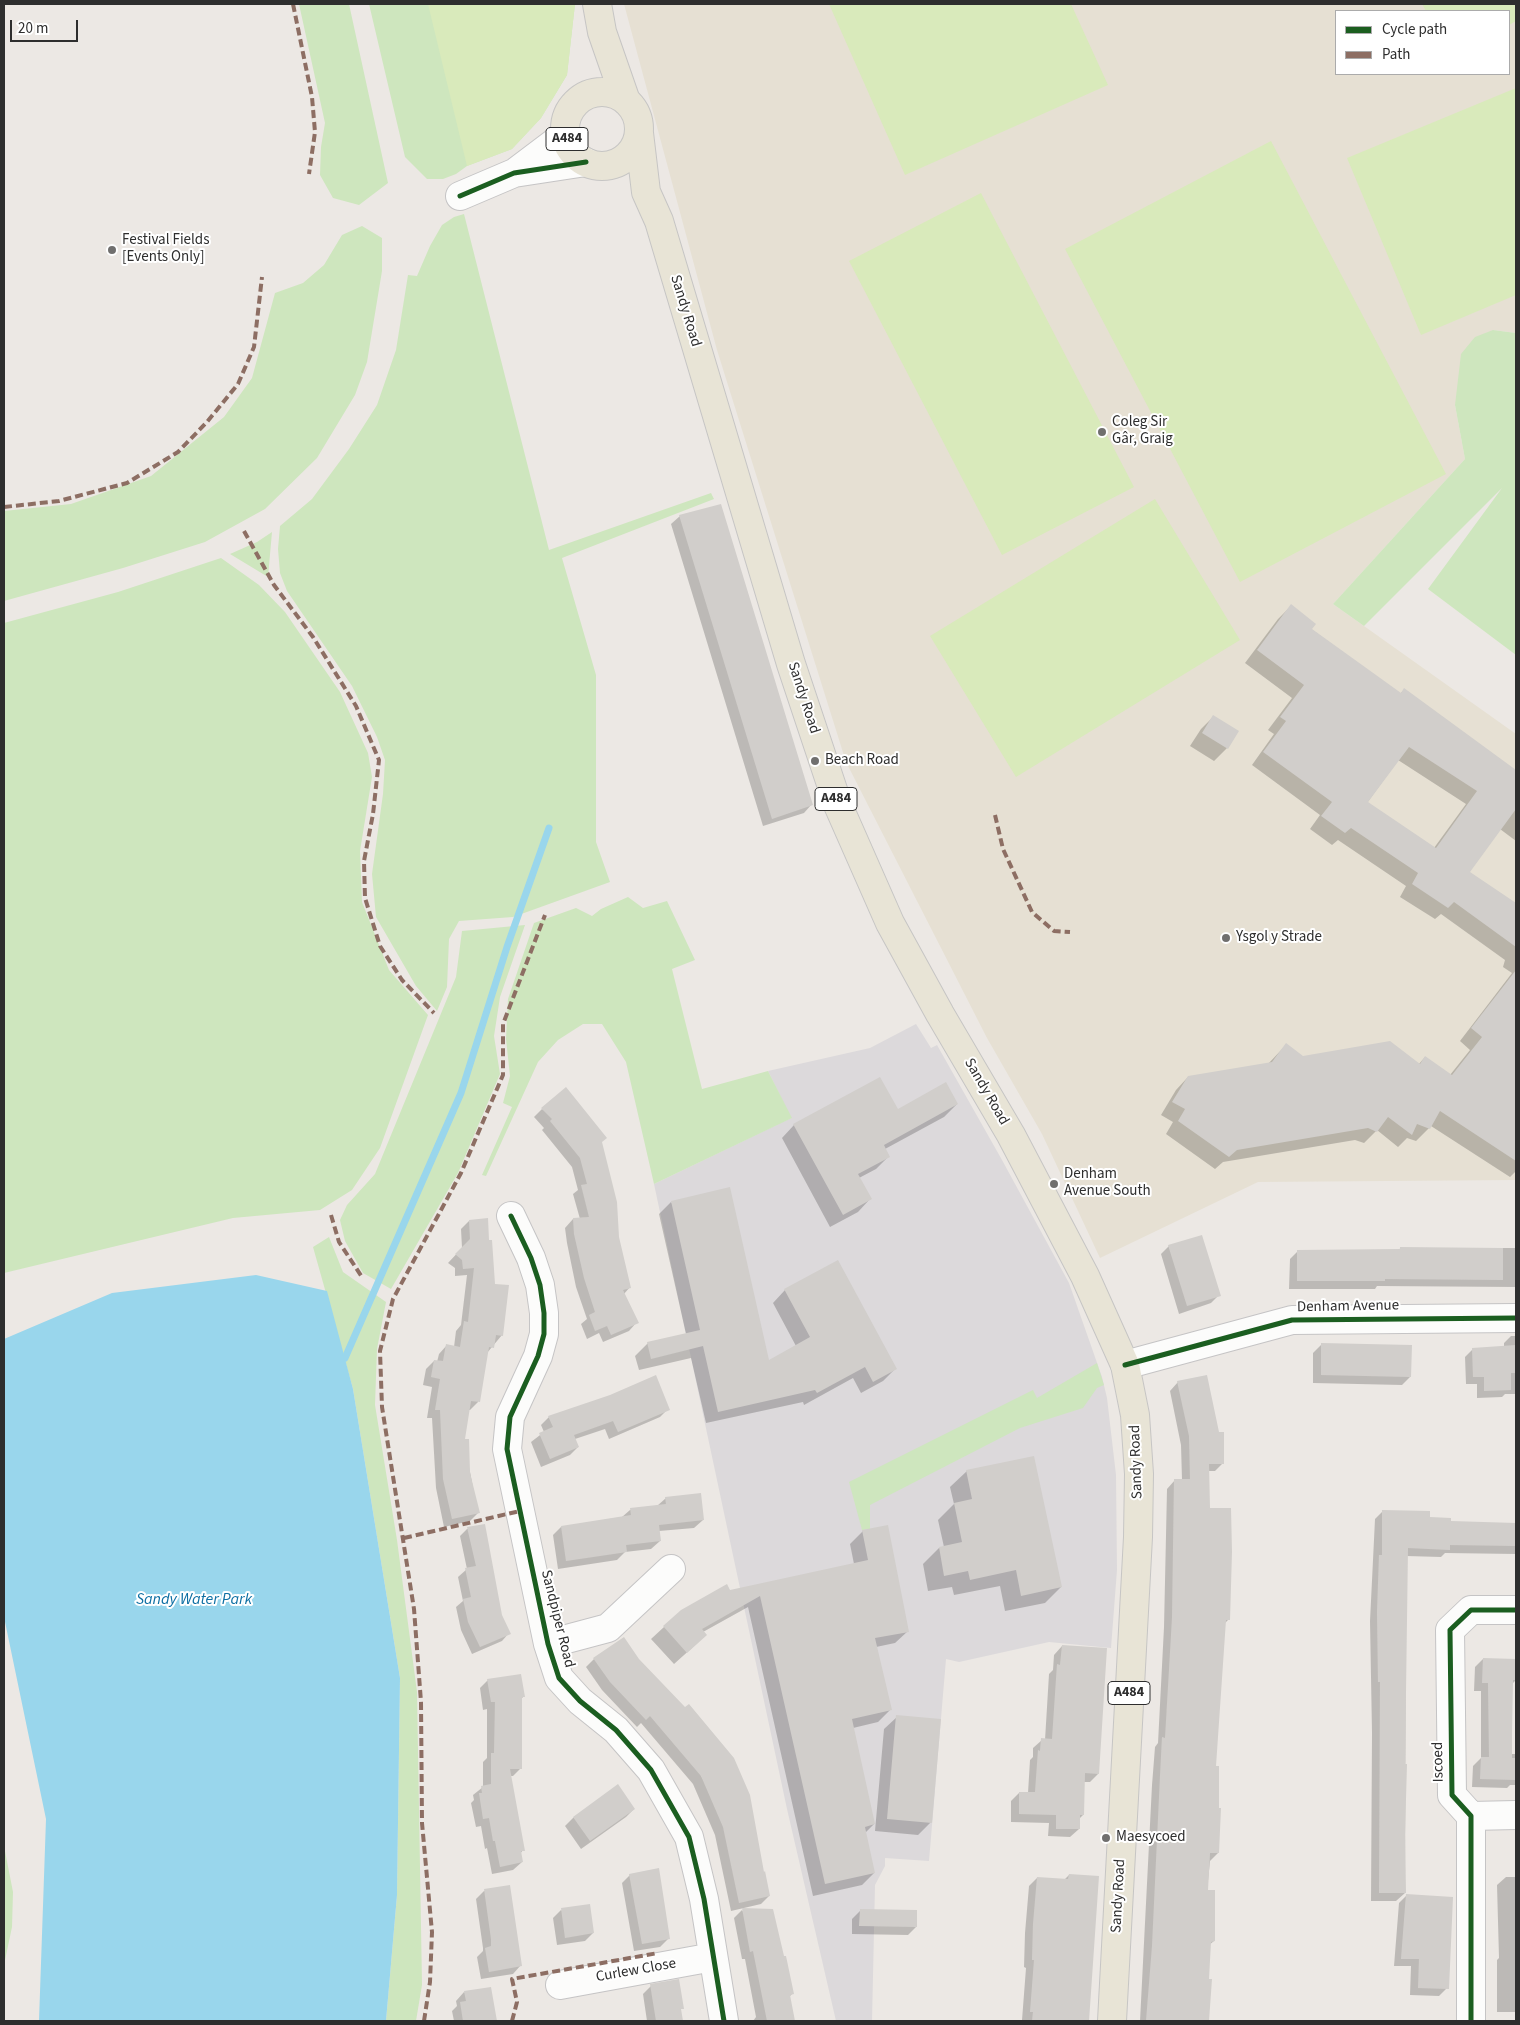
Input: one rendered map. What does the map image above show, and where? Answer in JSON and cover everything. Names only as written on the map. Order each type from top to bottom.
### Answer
[{"type":"main road","name":"A484","points":[[597,4],[602,32],[626,101],[634,110],[638,121],[639,133]]},
{"type":"main road","name":"A484","points":[[602,32],[590,95],[579,101],[571,110],[566,122],[569,146],[576,155],[597,164],[646,192]]},
{"type":"main road","points":[[590,95],[608,94],[626,101]]},
{"type":"main road","points":[[597,164],[620,162],[630,155],[636,145],[639,133]]},
{"type":"main road","name":"Sandy Road","points":[[639,133],[646,192],[658,221],[792,664],[838,805],[890,923],[940,1014],[1011,1135],[1085,1276],[1125,1365],[1135,1415],[1139,1474],[1138,1537],[1112,2021]]},
{"type":"street","points":[[460,196],[514,173],[566,134]]},
{"type":"street","points":[[514,173],[597,164]]},
{"type":"street","name":"Sandpiper Road","points":[[511,1216],[531,1258],[540,1285],[544,1312],[544,1334],[538,1356],[510,1418],[507,1449],[548,1644],[559,1678],[580,1701],[616,1730],[651,1770],[689,1837],[704,1899],[724,2021]]},
{"type":"street","name":"Denham Avenue","points":[[1125,1365],[1292,1320],[1516,1318]]},
{"type":"street","name":"Sandpiper Road","points":[[548,1644],[608,1628],[671,1570]]},
{"type":"street","name":"Iscoed","points":[[1471,1816],[1452,1795],[1450,1630],[1472,1610],[1516,1610]]},
{"type":"street","points":[[1471,2021],[1471,1816],[1516,1815]]},
{"type":"street","name":"Curlew Close","points":[[560,1985],[713,1957]]},
{"type":"shaded area","name":"Coleg Sir Gâr, Graig","points":[[624,4],[1516,4],[1516,333],[1493,330],[1455,405],[1465,459],[1333,604],[1516,734],[1516,1180],[1258,1182],[1100,1258],[1042,1134],[987,1038],[846,762],[717,350]]},
{"type":"shaded area","points":[[916,1024],[931,1048],[937,1045],[1069,1283],[1102,1377],[1107,1398],[1116,1475],[1117,1570],[1111,1648],[1049,1642],[959,1662],[946,1659],[929,1861],[885,1858],[885,1866],[875,1885],[872,2021],[836,2021],[787,1809],[654,1184],[791,1118],[768,1071],[870,1048]]},
{"type":"green space","points":[[299,4],[349,4],[388,183],[359,205],[333,198],[320,175],[321,147],[325,123]]},
{"type":"green space","points":[[369,4],[575,4],[567,75],[541,118],[512,149],[467,166],[456,174],[443,179],[427,179],[405,157]]},
{"type":"green space","points":[[428,4],[575,4],[567,75],[541,118],[512,149],[467,166]]},
{"type":"green space","points":[[829,4],[1071,4],[1108,85],[905,175]]},
{"type":"green space","points":[[1422,4],[1516,4],[1516,21],[1510,24],[1510,10],[1425,10]]},
{"type":"green space","points":[[1516,88],[1516,295],[1421,335],[1347,158]]},
{"type":"green space","points":[[1271,141],[1446,474],[1240,582],[1065,249]]},
{"type":"green space","points":[[981,193],[1134,487],[1002,555],[849,261]]},
{"type":"green space","points":[[464,214],[549,550],[711,493],[714,499],[562,558],[596,675],[596,842],[610,882],[513,917],[459,921],[449,939],[447,987],[437,1011],[416,986],[376,917],[372,874],[383,794],[385,760],[377,737],[352,686],[287,591],[280,573],[278,549],[280,526],[312,499],[349,449],[377,405],[396,350],[408,275],[417,276],[430,246],[442,225],[454,217]]},
{"type":"green space","points":[[362,226],[382,238],[382,271],[367,362],[355,395],[317,458],[265,509],[205,542],[123,568],[4,601],[4,511],[71,504],[151,476],[224,417],[252,378],[275,293],[303,283],[324,265],[342,235]]},
{"type":"green space","points":[[1493,330],[1516,333],[1516,655],[1428,589],[1502,488],[1364,626],[1333,604],[1465,459],[1455,405],[1461,354],[1475,337]]},
{"type":"green space","points":[[1155,499],[1240,640],[1016,777],[930,636]]},
{"type":"green space","points":[[272,532],[268,577],[230,554],[257,542]]},
{"type":"green space","points":[[221,558],[259,585],[285,612],[340,692],[368,753],[372,777],[360,851],[362,902],[389,970],[428,1015],[380,1148],[352,1190],[320,1210],[233,1218],[4,1273],[4,623],[118,592]]},
{"type":"green space","points":[[628,897],[643,908],[667,901],[695,960],[672,969],[702,1089],[768,1071],[792,1118],[654,1184],[626,1062],[602,1024],[583,1024],[558,1040],[538,1062],[486,1176],[482,1175],[512,1107],[503,1103],[510,1076],[506,1039],[508,999],[534,923],[576,908],[592,916],[601,909]]},
{"type":"green space","points":[[525,925],[500,997],[494,1036],[500,1074],[458,1173],[391,1289],[363,1273],[345,1241],[340,1220],[347,1205],[375,1174],[456,977],[462,931]]},
{"type":"green space","points":[[329,1237],[343,1272],[386,1302],[377,1349],[375,1405],[397,1540],[417,1692],[422,1985],[416,2021],[386,2021],[397,1895],[400,1678],[353,1389],[313,1247]]},
{"type":"green space","points":[[1097,1363],[1104,1385],[1097,1388],[1083,1408],[1020,1428],[870,1505],[870,1529],[862,1530],[849,1482],[1033,1390],[1037,1398]]},
{"type":"green space","points":[[4,1846],[13,1892],[12,1927],[4,1965]]},
{"type":"water","name":"Sandy Water Park","points":[[256,1275],[327,1291],[353,1389],[400,1678],[397,1895],[386,2021],[39,2021],[46,1819],[4,1617],[4,1339],[112,1293]]},
{"type":"building","points":[[721,504],[813,805],[772,819],[679,515]]},
{"type":"building","points":[[1291,604],[1316,624],[1312,629],[1401,693],[1404,688],[1516,770],[1516,809],[1470,872],[1516,903],[1516,947],[1454,902],[1448,908],[1412,884],[1418,873],[1351,828],[1345,833],[1321,816],[1332,802],[1263,752],[1286,721],[1280,717],[1304,685],[1257,650]],"holes":[[[1409,747],[1477,791],[1436,848],[1368,802]]]},
{"type":"building","points":[[1213,715],[1239,731],[1228,749],[1202,733]]},
{"type":"building","points":[[1516,970],[1516,1161],[1440,1111],[1430,1129],[1417,1124],[1412,1135],[1388,1117],[1377,1132],[1368,1128],[1237,1150],[1229,1157],[1178,1121],[1185,1109],[1172,1102],[1188,1076],[1272,1062],[1286,1043],[1303,1056],[1390,1041],[1420,1064],[1425,1056],[1452,1075],[1482,1037],[1471,1028]]},
{"type":"building","points":[[880,1077],[898,1109],[946,1082],[958,1104],[884,1145],[890,1157],[858,1174],[872,1199],[843,1215],[793,1124]]},
{"type":"building","points":[[566,1087],[607,1138],[602,1142],[617,1202],[619,1237],[631,1288],[623,1290],[639,1323],[611,1335],[607,1326],[595,1331],[589,1315],[595,1312],[584,1278],[574,1234],[573,1218],[589,1217],[581,1185],[587,1184],[580,1158],[550,1121],[552,1119],[541,1108]]},
{"type":"building","points":[[730,1187],[769,1360],[810,1337],[784,1289],[838,1260],[897,1369],[873,1382],[865,1367],[817,1393],[815,1390],[718,1412],[703,1346],[651,1359],[647,1342],[700,1330],[671,1201]]},
{"type":"building","points":[[488,1218],[489,1240],[492,1240],[495,1284],[509,1285],[503,1336],[496,1335],[494,1348],[489,1347],[480,1402],[471,1401],[465,1439],[469,1439],[470,1473],[480,1513],[452,1519],[443,1479],[440,1410],[435,1410],[440,1379],[431,1377],[434,1360],[443,1361],[446,1344],[460,1347],[464,1321],[468,1322],[474,1268],[463,1269],[462,1260],[455,1254],[470,1239],[469,1220]]},
{"type":"building","points":[[1202,1235],[1221,1296],[1187,1306],[1168,1245]]},
{"type":"building","points":[[1400,1247],[1503,1248],[1503,1280],[1385,1279],[1385,1281],[1297,1281],[1297,1250],[1400,1249]]},
{"type":"building","points":[[1321,1343],[1412,1345],[1411,1377],[1321,1375]]},
{"type":"building","points":[[1516,1345],[1516,1373],[1511,1373],[1511,1390],[1484,1391],[1484,1377],[1473,1377],[1472,1348]]},
{"type":"building","points":[[656,1375],[670,1410],[618,1432],[613,1421],[574,1435],[579,1447],[550,1459],[539,1433],[553,1427],[548,1416],[610,1395]]},
{"type":"building","points":[[1207,1375],[1219,1432],[1224,1432],[1224,1464],[1209,1464],[1210,1508],[1231,1508],[1232,1552],[1230,1620],[1226,1620],[1216,1766],[1219,1766],[1219,1808],[1221,1808],[1219,1853],[1210,1853],[1208,1890],[1215,1890],[1215,1941],[1211,1942],[1209,1979],[1212,1979],[1209,2021],[1146,2021],[1152,1946],[1162,1737],[1165,1738],[1172,1618],[1174,1479],[1190,1479],[1189,1436],[1177,1381]]},
{"type":"building","points":[[1034,1456],[1062,1587],[1021,1596],[1016,1570],[970,1580],[968,1571],[944,1576],[939,1547],[962,1542],[954,1503],[972,1499],[966,1470]]},
{"type":"building","points":[[701,1493],[704,1520],[659,1525],[661,1541],[626,1545],[627,1552],[566,1561],[561,1526],[631,1515],[630,1508],[666,1504],[665,1497]]},
{"type":"building","points":[[1382,1510],[1430,1511],[1430,1517],[1451,1518],[1451,1521],[1516,1523],[1516,1546],[1450,1545],[1450,1550],[1408,1548],[1405,1764],[1407,1764],[1406,1893],[1379,1893],[1380,1682],[1378,1682],[1377,1612],[1379,1555],[1382,1555]]},
{"type":"building","points":[[485,1524],[502,1615],[511,1634],[480,1647],[468,1622],[463,1599],[471,1597],[465,1568],[476,1566],[467,1527]]},
{"type":"building","points":[[888,1525],[909,1632],[875,1638],[892,1710],[852,1719],[875,1824],[865,1827],[875,1873],[825,1884],[760,1596],[702,1629],[707,1635],[687,1653],[663,1626],[681,1610],[727,1584],[730,1590],[868,1560],[862,1530]]},
{"type":"building","points":[[624,1637],[639,1659],[685,1707],[689,1704],[734,1758],[750,1795],[770,1896],[739,1903],[723,1827],[701,1776],[650,1716],[646,1720],[610,1682],[593,1658]]},
{"type":"building","points":[[1062,1645],[1107,1648],[1099,1774],[1085,1773],[1084,1815],[1080,1815],[1080,1829],[1056,1829],[1056,1815],[1019,1814],[1019,1792],[1035,1792],[1038,1750],[1040,1751],[1041,1738],[1052,1739],[1057,1664],[1060,1665]]},
{"type":"building","points":[[1483,1658],[1516,1659],[1516,1680],[1513,1680],[1512,1758],[1516,1758],[1516,1780],[1480,1779],[1481,1757],[1489,1757],[1488,1683],[1482,1683]]},
{"type":"building","points":[[521,1674],[525,1697],[522,1697],[522,1769],[510,1769],[525,1851],[521,1851],[523,1862],[500,1867],[489,1818],[483,1819],[479,1793],[482,1793],[481,1786],[491,1784],[491,1753],[494,1753],[495,1702],[491,1702],[487,1679]]},
{"type":"building","points":[[896,1715],[941,1719],[932,1823],[887,1819]]},
{"type":"building","points":[[618,1784],[635,1809],[590,1841],[573,1817]]},
{"type":"building","points":[[659,1868],[670,1939],[642,1944],[629,1874]]},
{"type":"building","points":[[1069,1874],[1099,1876],[1089,2021],[1032,2021],[1033,2012],[1030,2012],[1034,1960],[1032,1960],[1033,1924],[1037,1877],[1068,1879]]},
{"type":"building","points":[[510,1885],[522,1966],[489,1972],[485,1948],[491,1946],[491,1939],[484,1889]]},
{"type":"building","points":[[1406,1894],[1453,1897],[1449,1989],[1418,1988],[1419,1959],[1401,1959]]},
{"type":"building","points":[[590,1904],[594,1933],[565,1938],[561,1908]]},
{"type":"building","points":[[742,1908],[773,1909],[794,1994],[790,1995],[795,2021],[767,2021],[753,1951],[750,1952]]},
{"type":"building","points":[[860,1909],[917,1910],[917,1927],[859,1926]]},
{"type":"building","points":[[679,1979],[684,2009],[681,2009],[683,2021],[656,2021],[650,1984]]},
{"type":"building","points":[[491,1987],[497,2021],[463,2021],[460,2002],[466,2001],[464,1991]]},
{"type":"waterway","points":[[345,1358],[461,1093],[507,947],[549,828]]},
{"type":"marked path","points":[[293,4],[312,97],[315,132],[309,174]]},
{"type":"marked path","points":[[4,507],[59,501],[127,483],[178,452],[207,422],[238,384],[254,347],[262,277]]},
{"type":"marked path","points":[[244,531],[274,585],[313,637],[356,706],[379,760],[373,814],[364,861],[365,898],[380,946],[402,980],[434,1013]]},
{"type":"marked path","points":[[995,815],[1003,849],[1032,912],[1054,931],[1070,932]]},
{"type":"marked path","points":[[424,2021],[430,1982],[432,1932],[422,1823],[421,1702],[414,1609],[382,1407],[380,1351],[393,1299],[461,1173],[503,1075],[503,1024],[545,915]]},
{"type":"marked path","points":[[331,1215],[339,1242],[362,1277]]},
{"type":"marked path","points":[[404,1538],[520,1511]]},
{"type":"marked path","points":[[512,2021],[517,2002],[512,1979],[658,1953]]},
{"type":"cycle path","points":[[460,196],[514,173],[586,162]]},
{"type":"cycle path","points":[[511,1216],[531,1258],[540,1285],[544,1313],[544,1334],[538,1356],[510,1417],[507,1449],[548,1644],[559,1678],[580,1701],[616,1730],[651,1770],[689,1837],[704,1899],[724,2021]]},
{"type":"cycle path","points":[[1125,1365],[1292,1320],[1516,1318]]},
{"type":"cycle path","points":[[1471,2021],[1471,1816],[1452,1795],[1450,1630],[1471,1610],[1516,1610]]},
{"type":"place","name":"Festival Fields [Events Only]","points":[[112,250]]},
{"type":"place","name":"Coleg Sir Gâr, Graig","points":[[1102,432]]},
{"type":"place","name":"Beach Road","points":[[815,761]]},
{"type":"place","name":"Ysgol y Strade","points":[[1226,938]]},
{"type":"place","name":"Denham Avenue South","points":[[1054,1184]]},
{"type":"place","name":"Maesycoed","points":[[1106,1838]]}]
